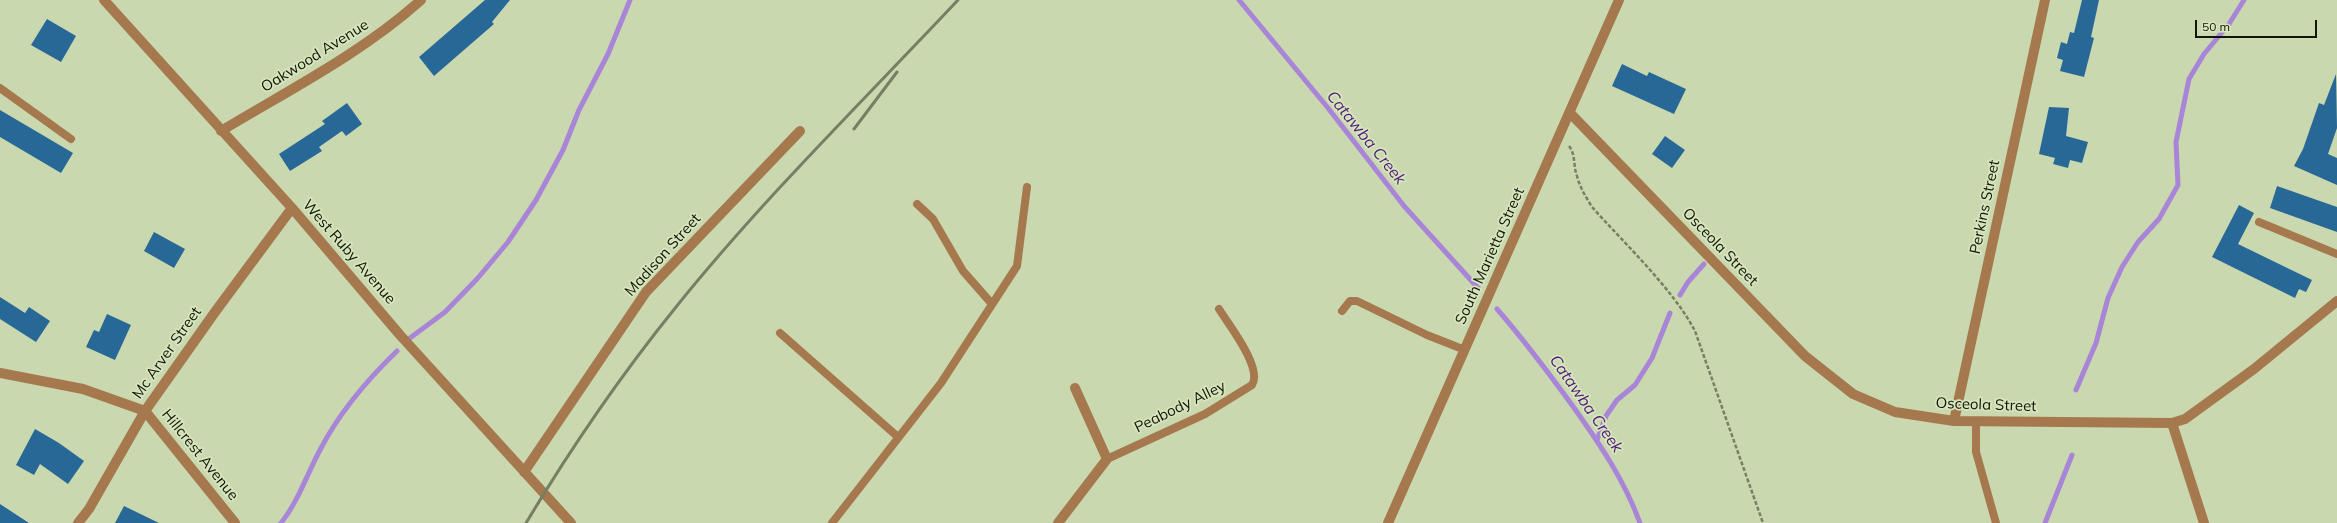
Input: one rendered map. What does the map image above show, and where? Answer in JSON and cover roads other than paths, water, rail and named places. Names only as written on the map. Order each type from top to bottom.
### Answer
[{"type":"street","name":"West Ruby Avenue","points":[[104,0],[292,208],[400,335],[571,523]]},
{"type":"street","name":"Oakwood Avenue","points":[[221,131],[358,49],[421,0]]},
{"type":"street","name":"South Marietta Street","points":[[1388,523],[1559,139],[1619,0]]},
{"type":"street","name":"Perkins Street","points":[[1954,421],[2045,0]]},
{"type":"street","name":"Osceola Street","points":[[1570,114],[1805,356],[1853,394],[1895,412],[1954,421],[2172,423],[2185,419],[2247,373],[2337,301]]},
{"type":"street","name":"Madison Street","points":[[524,472],[646,292],[800,131]]},
{"type":"street","name":"Mc Arver Street","points":[[78,523],[89,509],[145,411],[215,312],[292,208]]},
{"type":"street","name":"Hillcrest Avenue","points":[[0,373],[83,390],[145,411],[235,523]]},
{"type":"street","points":[[1058,523],[1107,459],[1075,388]]},
{"type":"street","points":[[2172,423],[2204,523]]},
{"type":"lane","points":[[0,88],[71,139]]},
{"type":"lane","points":[[832,523],[941,383],[1017,266],[1027,187]]},
{"type":"lane","points":[[917,204],[933,219],[962,271],[992,304]]},
{"type":"lane","points":[[2259,222],[2334,253],[2337,262]]},
{"type":"lane","points":[[1342,311],[1350,301],[1357,301],[1427,335],[1465,350]]},
{"type":"lane","name":"Peabody Alley","points":[[1107,459],[1205,414],[1252,385],[1255,380],[1254,368],[1219,310]]},
{"type":"lane","points":[[780,333],[898,437]]},
{"type":"lane","points":[[1976,421],[1976,452],[1996,523]]},
{"type":"waterway","points":[[410,338],[445,312],[477,279],[508,242],[536,200],[563,150],[579,110],[608,54],[630,0]]},
{"type":"waterway","name":"Catawba Creek","points":[[1239,0],[1328,108],[1404,206],[1478,288]]},
{"type":"waterway","points":[[2076,390],[2096,343],[2108,298],[2122,267],[2138,242],[2159,219],[2178,185],[2176,142],[2189,79],[2204,54],[2229,24],[2244,0]]},
{"type":"waterway","points":[[1680,295],[1688,282],[1704,264]]},
{"type":"waterway","name":"Catawba Creek","points":[[1497,309],[1545,368],[1592,433],[1619,476],[1640,523]]},
{"type":"waterway","points":[[1597,440],[1606,416],[1617,400],[1635,385],[1652,358],[1670,313]]},
{"type":"waterway","points":[[281,523],[302,488],[320,450],[336,423],[364,385],[397,351]]},
{"type":"waterway","points":[[2045,523],[2072,455]]},
{"type":"railway","points":[[526,523],[597,412],[676,307],[709,267],[778,189],[958,0]]},
{"type":"railway","points":[[854,129],[897,72]]}]
